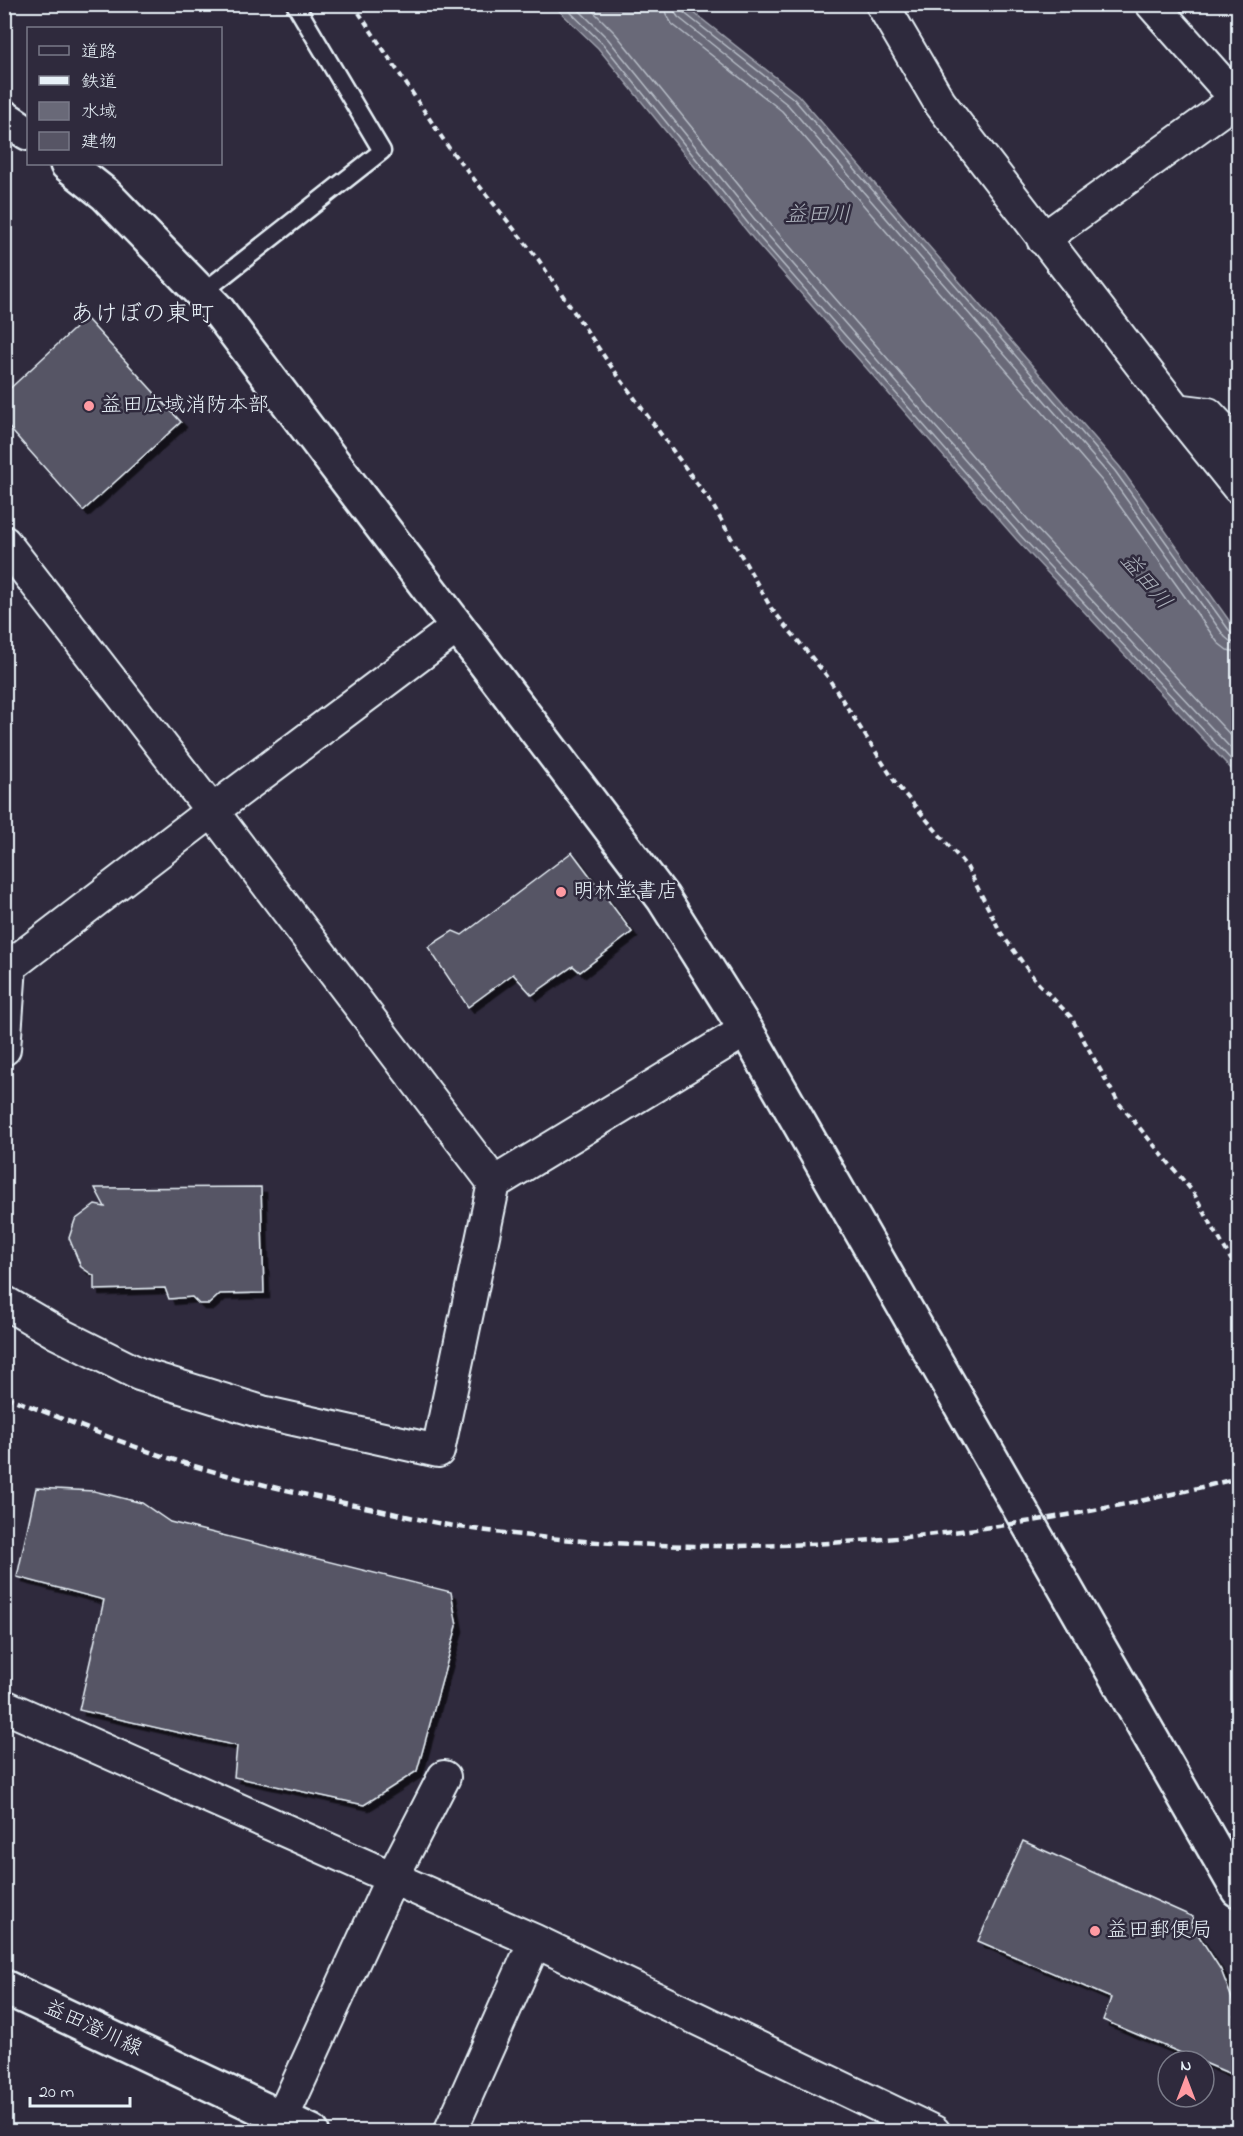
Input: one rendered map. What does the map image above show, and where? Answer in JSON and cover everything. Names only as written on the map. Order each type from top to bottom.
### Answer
[{"type":"street","points":[[882,4],[940,103],[1176,410],[1239,487]]},
{"type":"street","points":[[1152,4],[1223,84],[1239,91]]},
{"type":"street","points":[[1044,239],[1239,98]]},
{"type":"street","points":[[4,117],[27,132]]},
{"type":"street","points":[[68,165],[105,194],[217,309],[663,898],[746,1030],[1239,1890]]},
{"type":"street","points":[[1176,410],[1208,414],[1239,446]]},
{"type":"street","points":[[4,542],[212,811],[494,1183]]},
{"type":"street","points":[[4,1049],[7,963],[457,627]]},
{"type":"street","points":[[4,1302],[57,1333],[139,1374],[262,1412],[438,1451],[494,1183],[746,1030]]},
{"type":"street","points":[[4,1706],[536,1941],[934,2132]]},
{"type":"street","points":[[282,2118],[392,1878],[444,1777]]},
{"type":"street","points":[[450,2132],[536,1941]]},
{"type":"street","name":"益田澄川線","points":[[4,1987],[312,2132]]},
{"type":"lane","points":[[202,293],[382,151],[295,4]]},
{"type":"path","points":[[353,4],[449,148],[538,259],[608,362],[712,504],[771,608],[827,676],[897,785],[967,867],[1001,933],[1036,981],[1071,1017],[1118,1102],[1193,1192],[1239,1272]]},
{"type":"water","name":"益田川","points":[[553,5],[684,5],[798,95],[1120,467],[1238,633],[1238,776],[1016,539],[755,241],[598,48]]},
{"type":"building","points":[[86,318],[181,422],[83,511],[4,422],[4,394]]},
{"type":"building","name":"明林堂書店","points":[[572,852],[632,932],[580,972],[573,966],[532,995],[513,974],[468,1007],[428,947],[453,931],[462,935]]},
{"type":"building","points":[[261,1187],[264,1293],[220,1294],[209,1304],[199,1304],[192,1297],[169,1299],[165,1288],[94,1290],[94,1276],[81,1267],[69,1238],[75,1220],[95,1205],[105,1207],[95,1188]]},
{"type":"building","points":[[36,1488],[94,1491],[142,1503],[170,1522],[451,1592],[457,1626],[417,1771],[364,1805],[234,1777],[237,1746],[79,1710],[104,1600],[17,1577]]},
{"type":"building","points":[[1023,1841],[1193,1917],[1191,1924],[1221,1970],[1234,2004],[1238,2037],[1238,2077],[1216,2068],[1216,2049],[1172,2049],[1103,2020],[1111,1998],[978,1941]]},
{"type":"railway","points":[[4,1396],[151,1452],[245,1480],[440,1524],[557,1539],[655,1545],[754,1546],[852,1542],[1047,1519],[1238,1478]]},
{"type":"place","name":"益田広域消防本部","points":[[89,406]]},
{"type":"place","name":"明林堂書店","points":[[561,892]]},
{"type":"place","name":"益田郵便局","points":[[1095,1931]]},
{"type":"district","name":"あけぼの東町","points":[[142,315]]}]
